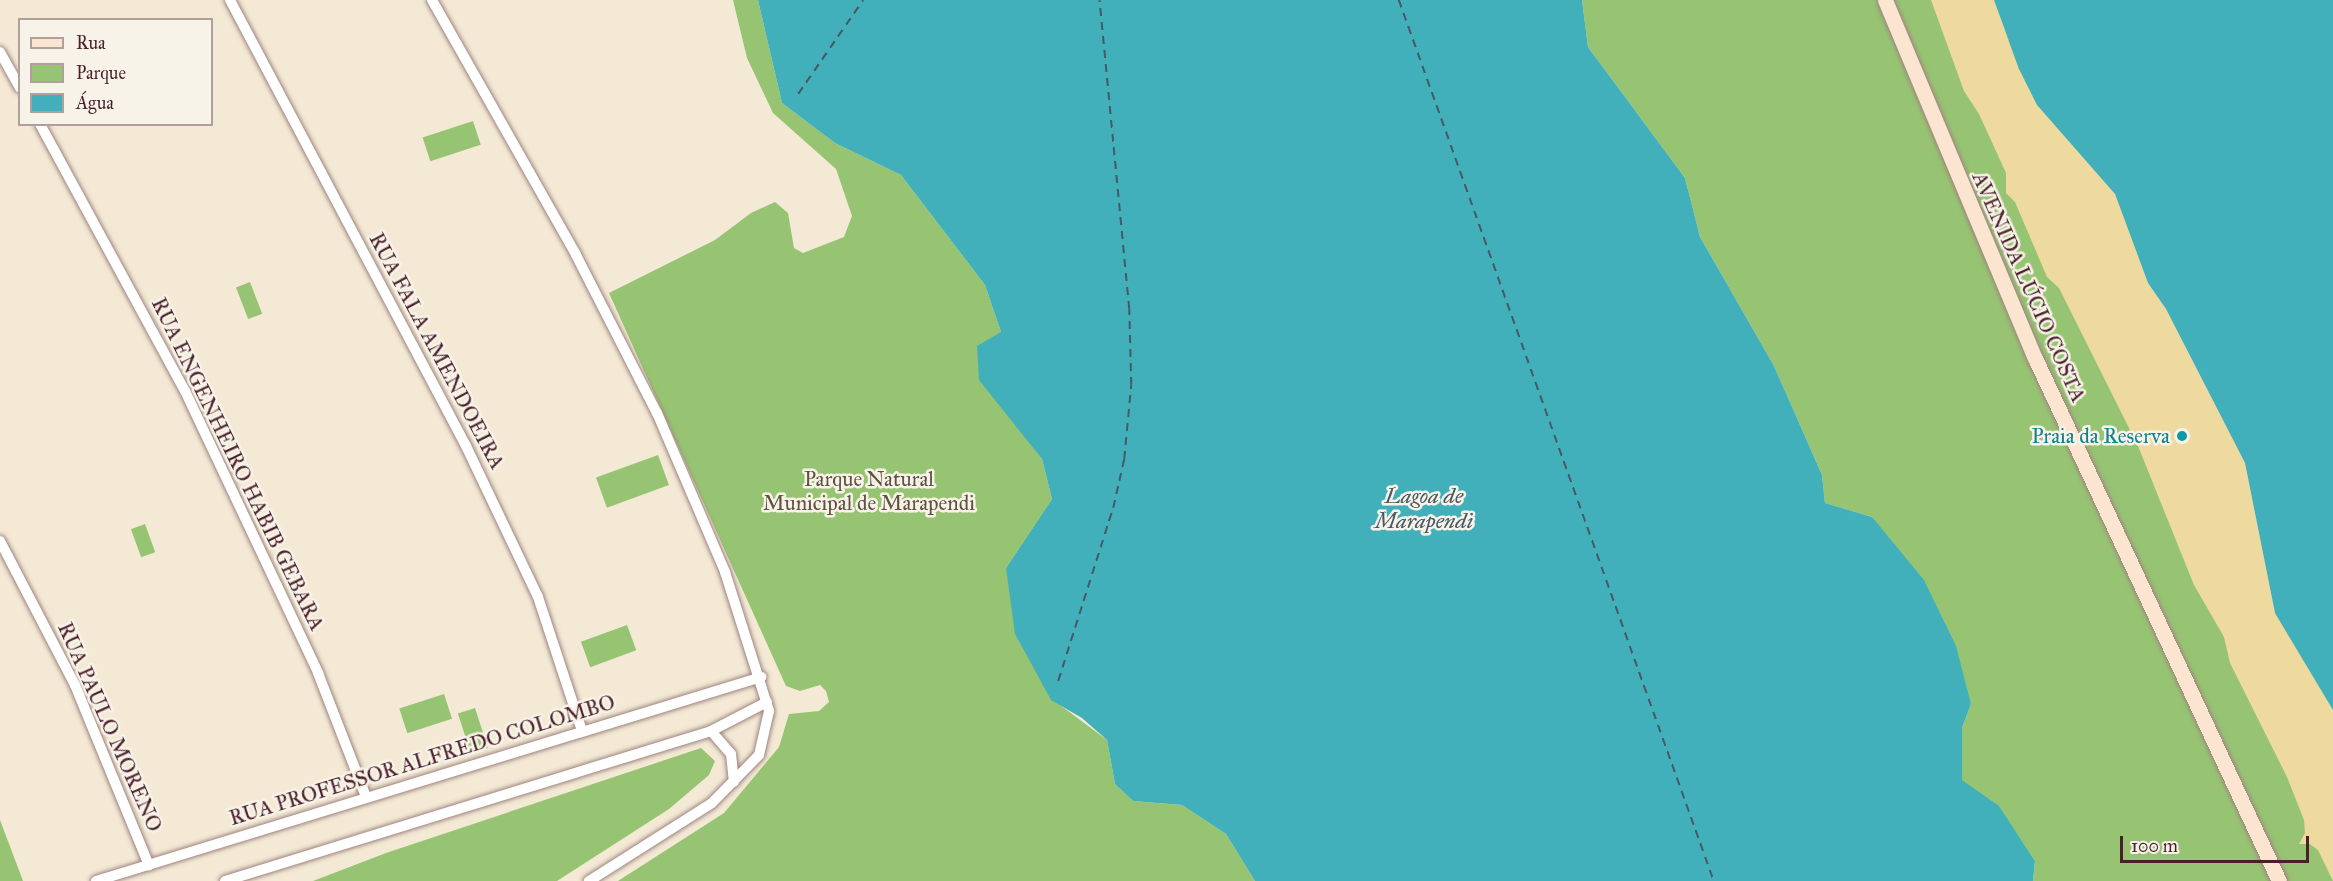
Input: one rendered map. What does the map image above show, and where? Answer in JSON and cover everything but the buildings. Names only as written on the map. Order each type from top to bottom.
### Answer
[{"type":"main road","name":"AVENIDA LÚCIO COSTA","points":[[1885,0],[2016,315],[2279,881]]},
{"type":"street","name":"RUA FALA AMENDOEIRA","points":[[230,0],[466,446],[538,597],[582,731]]},
{"type":"street","points":[[432,0],[576,255],[657,413],[725,572],[761,677],[769,711],[763,745],[734,782],[712,803],[589,881]]},
{"type":"street","points":[[0,52],[18,84]]},
{"type":"street","name":"RUA ENGENHEIRO HABIB GEBARA","points":[[41,126],[190,402],[318,673],[366,797]]},
{"type":"street","name":"RUA PAULO MORENO","points":[[0,541],[75,685],[149,865]]},
{"type":"street","name":"RUA PROFESSOR ALFREDO COLOMBO","points":[[96,881],[761,677]]},
{"type":"street","points":[[225,881],[711,731],[767,702]]},
{"type":"street","points":[[711,731],[731,754],[734,782]]},
{"type":"green space","name":"Parque Natural Municipal de Marapendi","points":[[733,0],[758,0],[782,103],[835,143],[901,175],[985,285],[1001,332],[1026,438],[1042,459],[1052,499],[1006,568],[1056,702],[1107,740],[1115,784],[1133,801],[1182,805],[1226,834],[1255,881],[618,881],[724,813],[779,747],[789,714],[819,711],[829,702],[826,691],[820,685],[800,691],[786,686],[609,293],[715,240],[751,213],[775,202],[788,213],[794,248],[803,253],[844,237],[852,216],[836,169],[773,113],[747,58]]},
{"type":"green space","points":[[1582,0],[1994,0],[2003,28],[2275,613],[2333,710],[2333,881],[2033,881],[2035,861],[1999,807],[1962,781],[1962,728],[1971,704],[1872,517],[1825,503],[1822,475],[1774,366],[1700,237],[1685,178],[1588,47]]},
{"type":"green space","points":[[473,121],[481,145],[430,161],[423,137]]},
{"type":"green space","points":[[250,282],[262,314],[248,319],[236,287]]},
{"type":"green space","points":[[658,455],[669,485],[607,508],[596,478]]},
{"type":"green space","points":[[145,524],[155,552],[141,557],[131,529]]},
{"type":"green space","points":[[627,625],[636,650],[590,667],[581,642]]},
{"type":"green space","points":[[444,694],[452,719],[407,733],[399,709]]},
{"type":"green space","points":[[475,708],[488,748],[471,754],[458,714]]},
{"type":"green space","points":[[701,748],[715,761],[709,775],[669,809],[557,881],[313,881],[386,853]]},
{"type":"green space","points":[[0,820],[23,881],[0,881]]},
{"type":"sand","name":"Praia da Reserva","points":[[1931,0],[1994,0],[2019,69],[2115,194],[2148,283],[2166,309],[2245,463],[2275,613],[2333,710],[2333,881],[2318,850],[2310,844],[2299,844],[2305,833],[2304,820],[2287,777],[2230,663],[2224,637],[2194,585],[2138,446],[2059,288],[2047,277],[2015,202],[2006,193],[2006,173],[1979,114],[1964,91]]},
{"type":"water","name":"Lagoa de Marapendi","points":[[758,0],[1582,0],[1588,47],[1685,178],[1700,237],[1774,366],[1822,475],[1825,503],[1872,517],[1924,580],[1956,646],[1971,704],[1962,728],[1962,780],[1999,806],[2035,861],[2033,881],[1255,881],[1226,834],[1182,805],[1133,801],[1115,784],[1107,740],[1082,718],[1051,700],[1015,634],[1006,568],[1052,499],[1042,459],[979,380],[977,346],[1001,332],[985,285],[901,175],[835,143],[782,103]]},
{"type":"water","points":[[1994,0],[2333,0],[2333,710],[2275,613],[2245,463],[2166,309],[2148,283],[2115,194],[2037,105],[2019,69]]},
{"type":"ferry route","points":[[798,94],[863,0]]},
{"type":"ferry route","points":[[1058,681],[1113,508],[1124,459],[1131,385],[1129,309],[1099,0]]},
{"type":"ferry route","points":[[1399,0],[1714,881]]},
{"type":"place","name":"Praia da Reserva","points":[[2182,436]]}]
